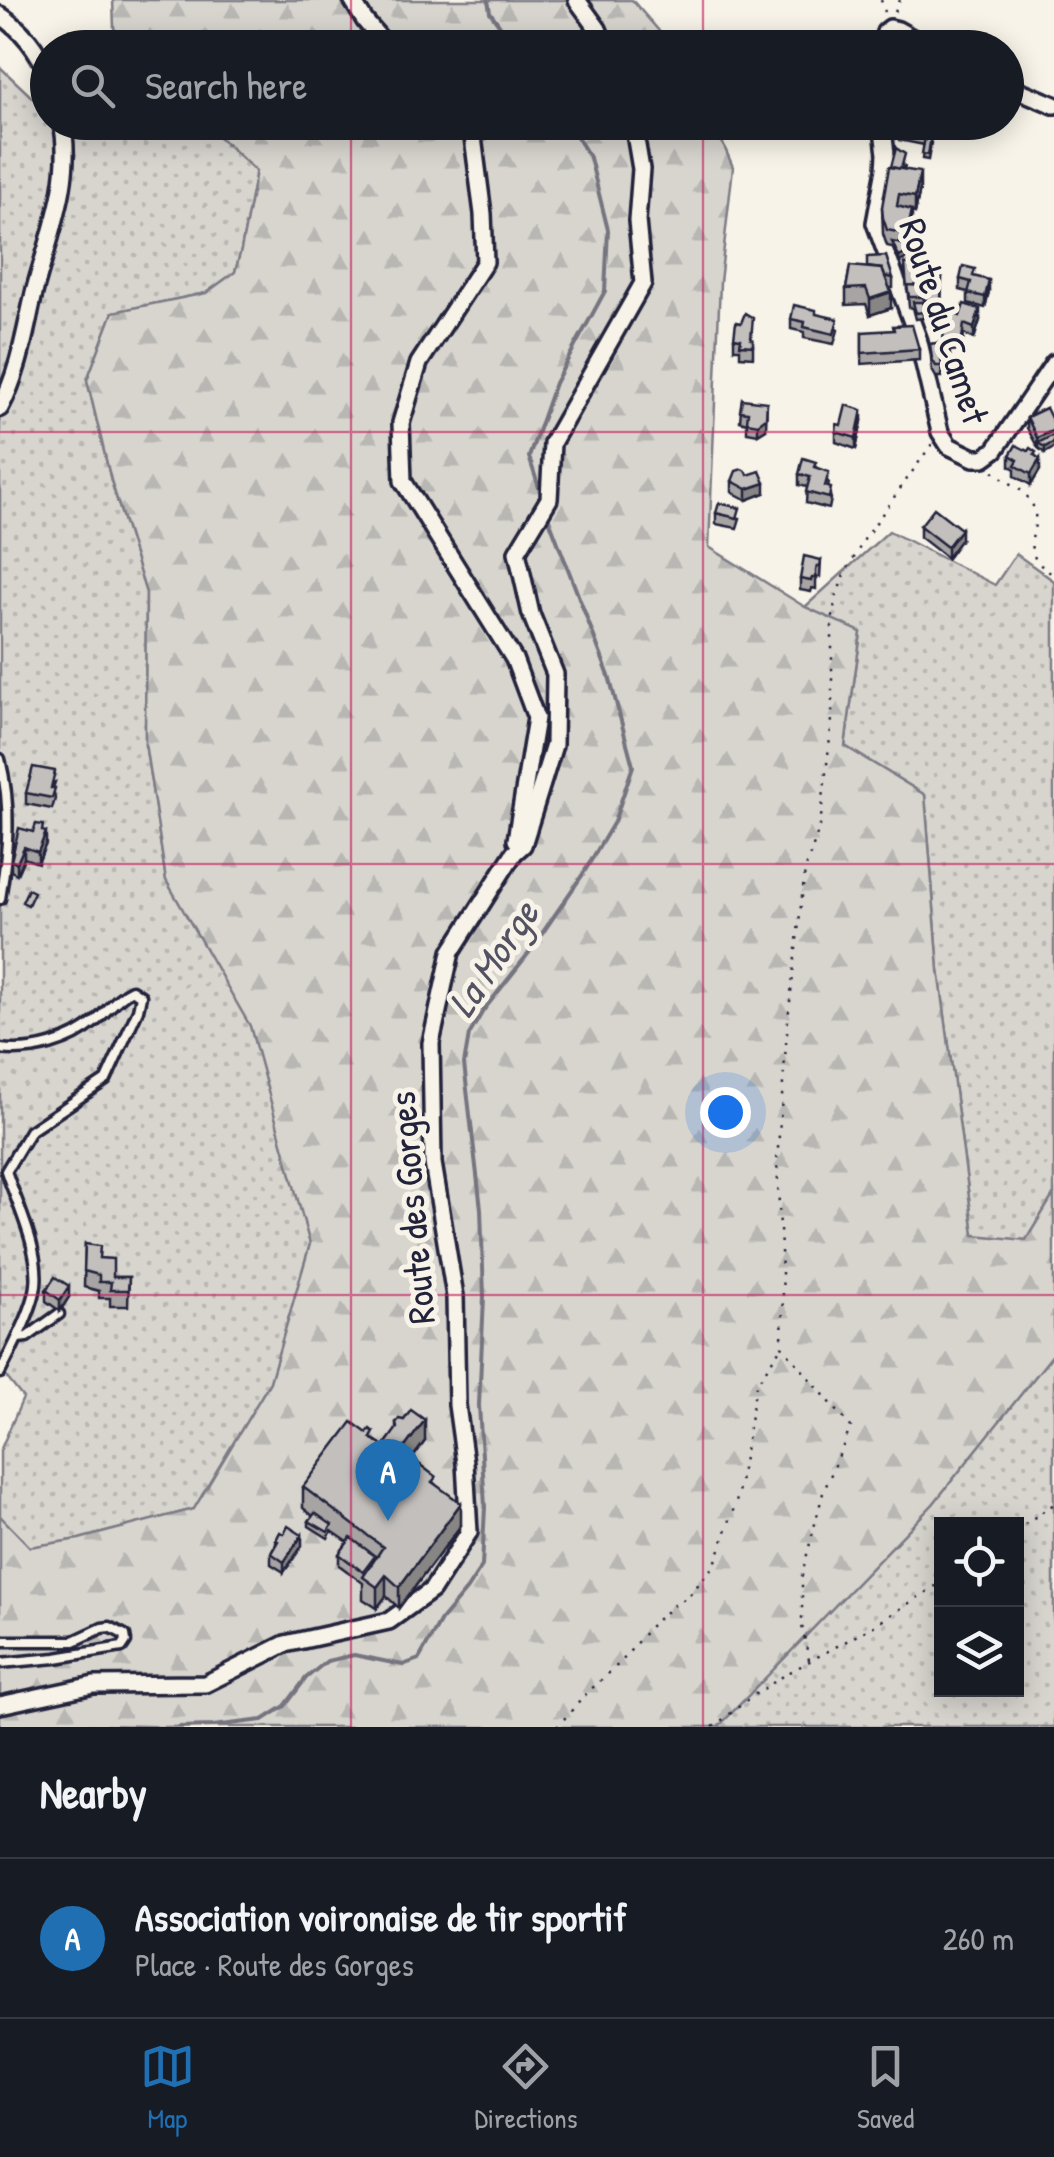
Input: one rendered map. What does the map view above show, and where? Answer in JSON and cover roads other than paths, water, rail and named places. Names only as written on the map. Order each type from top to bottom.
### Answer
[{"type":"street","points":[[352,0],[373,30]]},
{"type":"street","points":[[577,0],[598,30]]},
{"type":"street","points":[[0,15],[30,41]]},
{"type":"street","points":[[1024,92],[1054,105]]},
{"type":"street","points":[[0,408],[20,362],[62,186],[64,140]]},
{"type":"street","points":[[474,140],[485,262],[420,363],[401,423],[404,481],[514,659],[536,718],[514,854]]},
{"type":"street","name":"Route des Gorges","points":[[0,1706],[94,1686],[205,1684],[285,1644],[389,1620],[432,1590],[469,1532],[456,1404],[455,1296],[433,1163],[431,1043],[452,952],[522,846],[554,746],[555,674],[531,614],[517,552],[549,500],[552,443],[643,283],[637,221],[641,168],[636,140]]},
{"type":"street","name":"Route du Camet","points":[[884,140],[885,168],[874,222],[918,338],[942,438],[958,452],[974,458],[984,458],[996,450],[1054,363]]},
{"type":"lane","points":[[0,760],[9,813],[0,898]]},
{"type":"lane","points":[[0,1049],[39,1049],[92,1024],[125,993],[132,990],[141,996],[106,1080],[30,1131],[6,1171],[28,1234],[36,1287],[18,1338],[0,1373]]},
{"type":"lane","points":[[18,1338],[28,1337],[59,1314]]},
{"type":"lane","points":[[0,1640],[74,1641],[110,1628],[124,1635],[126,1641],[122,1647],[0,1663]]},
{"type":"waterway","name":"La Morge","points":[[488,0],[490,12],[503,30]]},
{"type":"waterway","name":"La Morge","points":[[543,500],[529,457],[555,383],[605,291],[608,230],[590,158],[579,140]]},
{"type":"waterway","name":"La Morge","points":[[179,1727],[263,1720],[285,1706],[306,1678],[327,1661],[354,1655],[403,1665],[419,1659],[441,1620],[482,1566],[485,1507],[479,1405],[484,1297],[481,1209],[464,1064],[469,1035],[583,874],[614,822],[633,766],[609,676],[547,514]]},
{"type":"waterway","name":"La Morge","points":[[51,1727],[155,1727]]},
{"type":"place","name":"Association voironaise de tir sportif","points":[[388,1521]]}]
